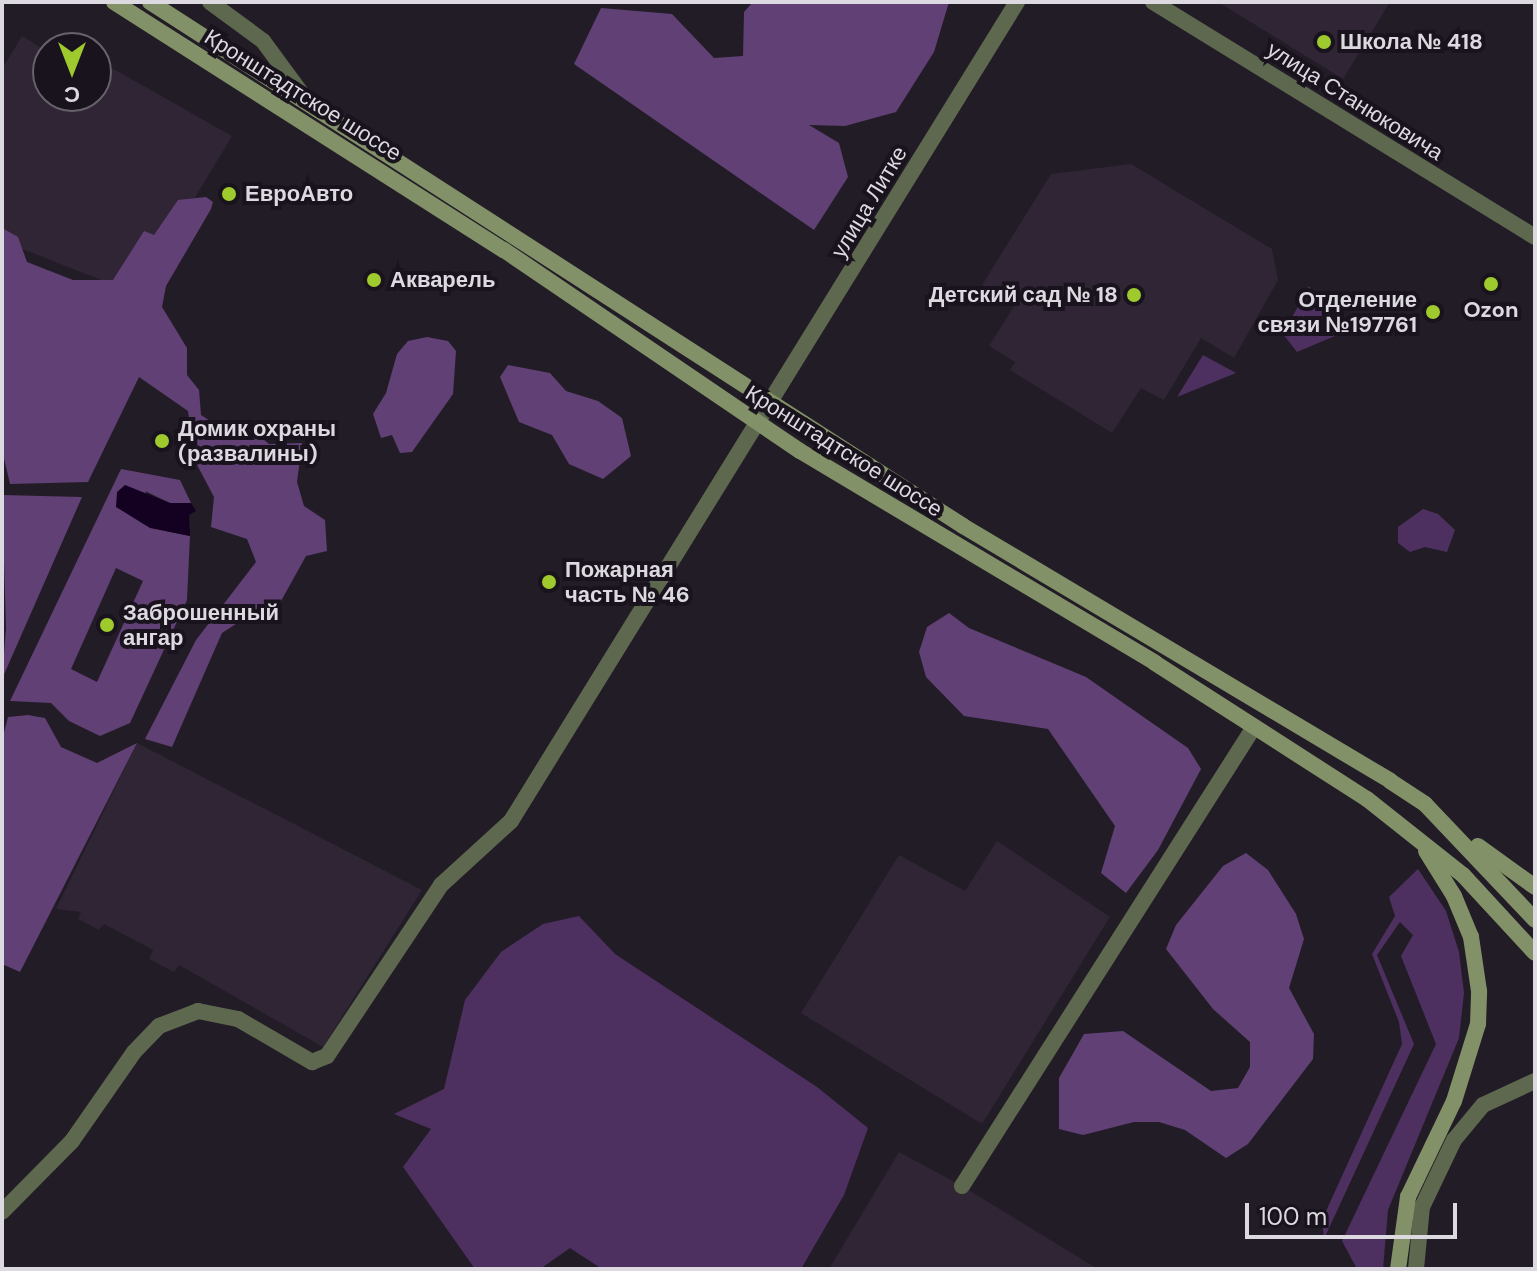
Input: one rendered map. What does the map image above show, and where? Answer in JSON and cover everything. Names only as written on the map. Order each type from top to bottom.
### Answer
[{"type":"main road","name":"Кронштадтское шоссе","points":[[114,2],[504,250],[758,424],[1254,727],[1414,833],[1463,875],[1535,953]]},
{"type":"main road","name":"Кронштадтское шоссе","points":[[150,2],[773,400],[963,526],[1425,804],[1535,920]]},
{"type":"main road","points":[[1425,804],[1535,887]]},
{"type":"main road","points":[[1398,1269],[1404,1209],[1468,1064],[1479,991],[1464,917],[1414,833]]},
{"type":"street","points":[[210,2],[263,41],[308,102]]},
{"type":"street","name":"улица Литке","points":[[2,1212],[72,1141],[134,1052],[159,1026],[198,1011],[238,1019],[312,1062],[327,1056],[441,885],[511,821],[1017,2]]},
{"type":"street","name":"улица Станюковича","points":[[1153,2],[1535,237]]},
{"type":"street","points":[[962,1186],[1254,727]]},
{"type":"street","points":[[1416,1269],[1422,1207],[1454,1140],[1483,1105],[1535,1081]]},
{"type":"shaded area","points":[[753,2],[949,2],[934,52],[896,112],[845,126],[809,125],[839,143],[848,177],[814,230],[574,64],[601,8],[672,14],[714,58],[743,56],[744,12]]},
{"type":"shaded area","name":"Школа № 418","points":[[1218,2],[1390,2],[1343,79]]},
{"type":"shaded area","points":[[22,36],[32,42],[32,112],[112,112],[112,68],[232,136],[137,294],[2,241],[2,69]]},
{"type":"shaded area","name":"Детский сад № 18","points":[[1131,164],[1272,249],[1278,280],[1234,358],[1201,338],[1164,400],[1141,388],[1112,433],[1010,370],[1015,362],[989,346],[1014,306],[982,285],[1051,174]]},
{"type":"shaded area","points":[[206,197],[213,202],[211,209],[166,286],[162,307],[187,348],[187,375],[199,390],[201,415],[235,437],[251,429],[269,444],[302,443],[297,482],[304,506],[325,520],[327,551],[306,556],[276,610],[256,611],[222,633],[172,747],[145,739],[196,640],[256,562],[247,539],[211,527],[214,497],[195,461],[188,411],[139,377],[88,482],[10,484],[2,450],[2,228],[18,237],[27,262],[73,280],[113,280],[144,231],[154,235],[178,200]]},
{"type":"shaded area","points":[[1309,286],[1342,333],[1297,352],[1283,334]]},
{"type":"shaded area","points":[[427,337],[448,341],[456,351],[453,394],[412,452],[400,453],[392,435],[381,438],[373,414],[386,393],[397,354],[408,341]]},
{"type":"shaded area","points":[[1203,355],[1236,373],[1177,397]]},
{"type":"shaded area","points":[[508,365],[550,373],[566,391],[598,401],[622,418],[631,456],[603,479],[569,464],[552,435],[519,422],[500,377]]},
{"type":"shaded area","points":[[121,469],[180,480],[191,503],[170,503],[145,491],[166,531],[190,536],[187,600],[130,723],[100,736],[69,721],[51,703],[10,701]],"holes":[[[116,568],[143,581],[97,682],[71,669]]]},
{"type":"shaded area","points":[[125,485],[170,503],[191,503],[196,511],[189,515],[190,536],[150,528],[116,507],[117,492]]},
{"type":"shaded area","points":[[2,495],[82,497],[2,679],[6,628]]},
{"type":"shaded area","points":[[1423,509],[1438,514],[1455,530],[1447,552],[1425,547],[1410,552],[1398,543],[1398,527]]},
{"type":"shaded area","points":[[949,613],[969,628],[1086,677],[1188,748],[1201,769],[1158,850],[1126,893],[1101,873],[1115,826],[1048,729],[964,716],[926,677],[919,652],[927,627]]},
{"type":"shaded area","points":[[28,715],[45,718],[61,747],[97,763],[137,743],[20,972],[2,964],[2,740],[8,717]]},
{"type":"shaded area","points":[[137,743],[422,890],[323,1047],[179,965],[174,972],[149,959],[153,950],[104,924],[99,930],[78,919],[81,912],[56,909]]},
{"type":"shaded area","points":[[997,841],[1110,917],[982,1124],[801,1013],[899,855],[965,891]]},
{"type":"shaded area","points":[[1246,853],[1268,870],[1296,914],[1304,939],[1289,988],[1314,1034],[1313,1059],[1248,1144],[1226,1158],[1185,1130],[1159,1122],[1134,1122],[1083,1135],[1059,1129],[1059,1078],[1084,1034],[1123,1031],[1211,1091],[1238,1088],[1250,1067],[1250,1042],[1213,1009],[1166,949],[1176,925],[1223,866]]},
{"type":"shaded area","points":[[1418,869],[1446,911],[1459,952],[1464,993],[1459,1038],[1388,1210],[1383,1269],[1357,1269],[1342,1241],[1436,1044],[1401,956],[1413,935],[1400,922],[1377,955],[1414,1044],[1324,1239],[1322,1220],[1402,1044],[1399,1022],[1372,954],[1395,916],[1389,897]]},
{"type":"shaded area","points":[[579,916],[615,954],[817,1087],[868,1128],[844,1195],[801,1269],[602,1269],[570,1248],[540,1269],[475,1269],[403,1167],[431,1129],[394,1114],[444,1089],[465,1000],[501,952],[543,924]]},
{"type":"shaded area","points":[[899,1152],[962,1186],[1098,1269],[829,1269]]},
{"type":"place","name":"Школа № 418","points":[[1324,42]]},
{"type":"place","name":"ЕвроАвто","points":[[229,194]]},
{"type":"place","name":"Акварель","points":[[374,280]]},
{"type":"place","name":"Ozon","points":[[1491,284]]},
{"type":"place","name":"Детский сад № 18","points":[[1134,295]]},
{"type":"place","name":"Отделение связи №197761","points":[[1433,312]]},
{"type":"place","name":"Домик охраны (развалины)","points":[[162,441]]},
{"type":"place","name":"Пожарная часть № 46","points":[[549,582]]},
{"type":"place","name":"Заброшенный ангар","points":[[107,625]]}]
